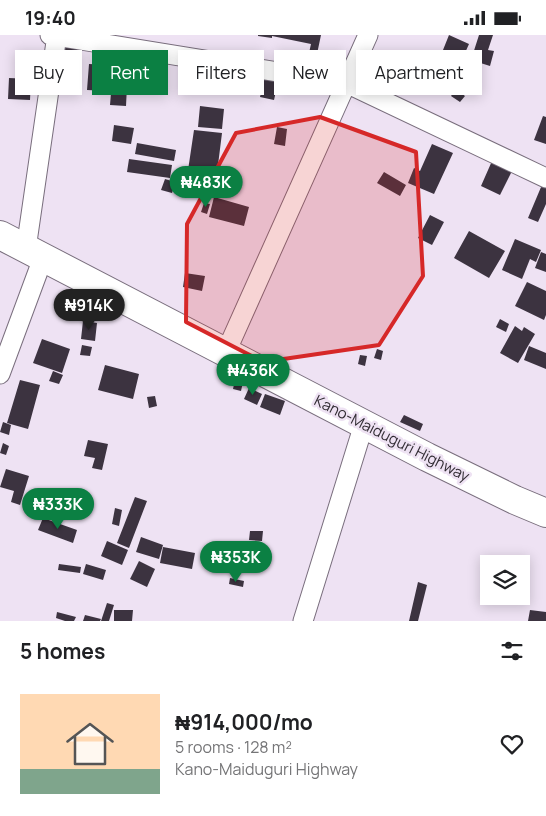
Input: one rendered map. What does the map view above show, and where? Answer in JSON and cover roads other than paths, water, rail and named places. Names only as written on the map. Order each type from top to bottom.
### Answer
[{"type":"highway","name":"Kano-Maiduguri Highway","points":[[0,235],[364,424],[516,500],[546,513]]},
{"type":"street","points":[[0,373],[34,253],[54,35],[274,71]]},
{"type":"street","points":[[368,35],[346,83],[546,178]]},
{"type":"street","points":[[226,352],[341,95]]},
{"type":"street","points":[[303,621],[364,424]]}]
